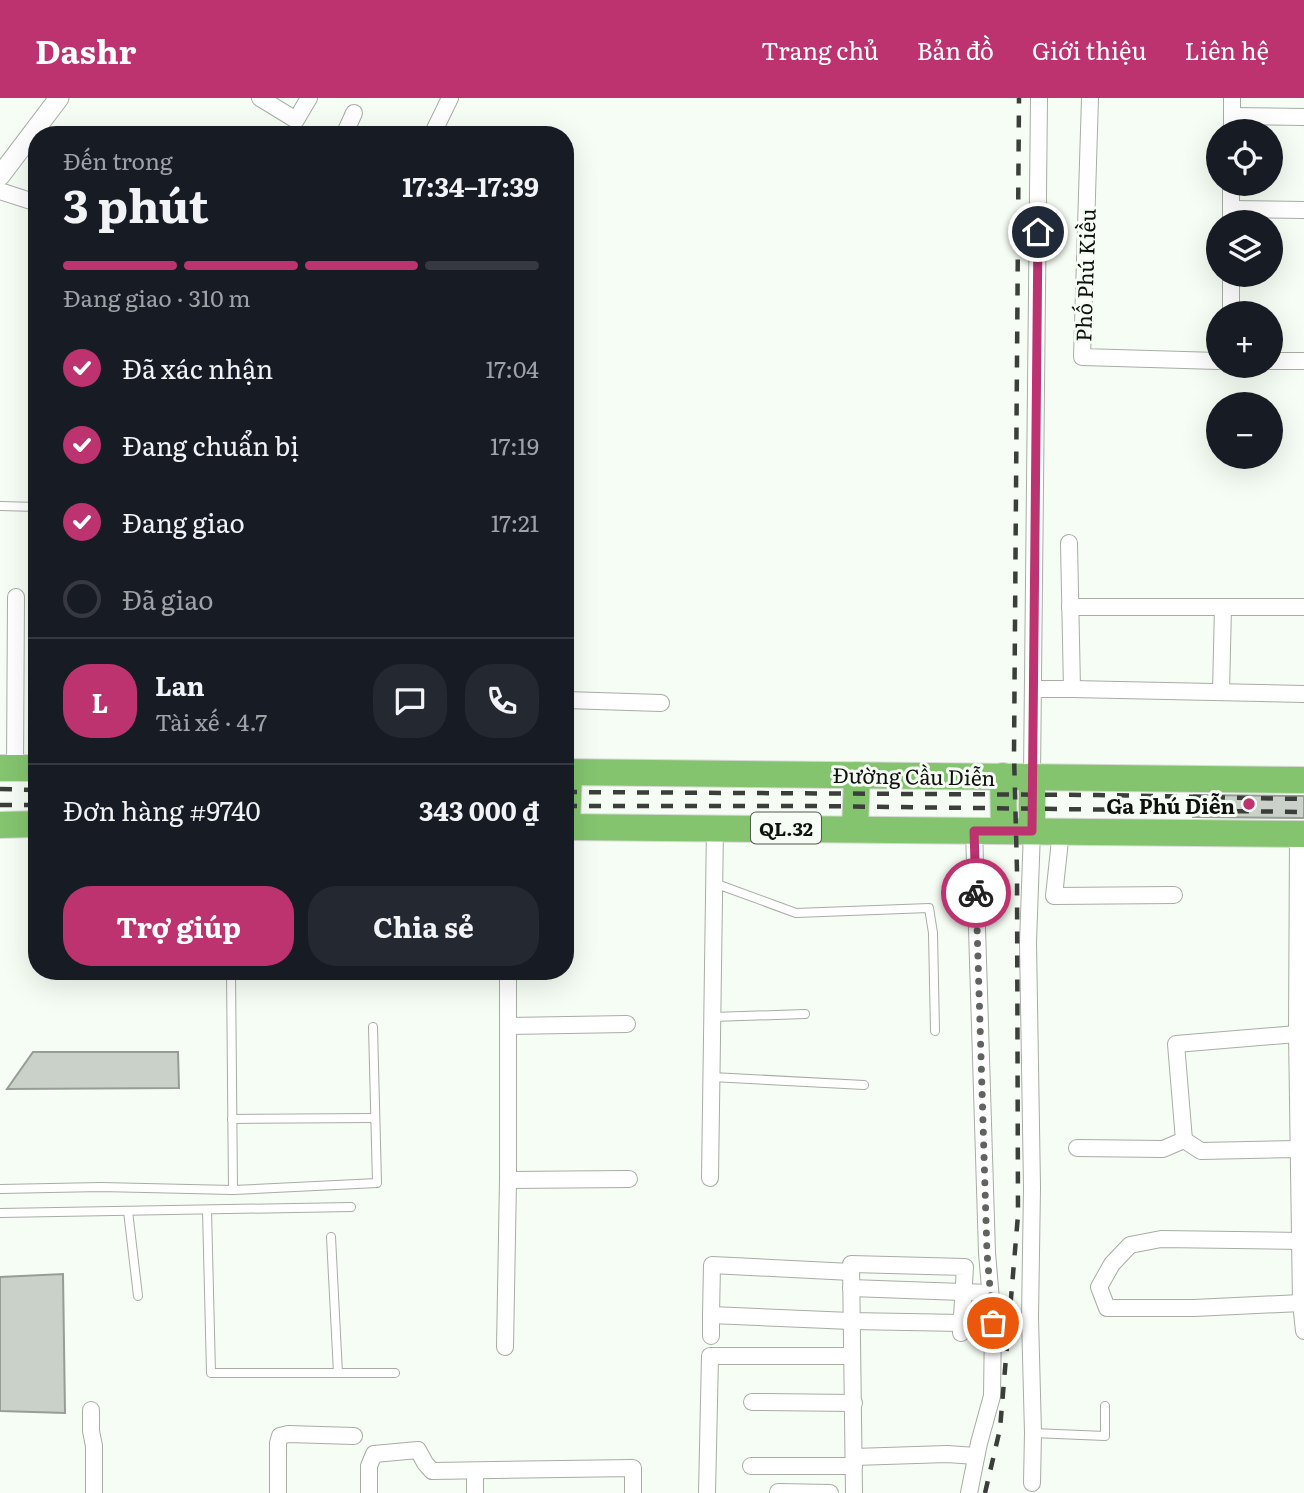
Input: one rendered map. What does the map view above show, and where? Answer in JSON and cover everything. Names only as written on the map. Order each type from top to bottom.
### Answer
[{"type":"highway","name":"Đường Cầu Diễn","points":[[574,772],[1304,780]]},
{"type":"highway","points":[[855,830],[857,775]]},
{"type":"highway","points":[[1003,776],[1004,831]]},
{"type":"highway","points":[[1032,776],[1032,831]]},
{"type":"highway","points":[[0,825],[28,824]]},
{"type":"highway","name":"QL.32","points":[[574,827],[1301,834]]},
{"type":"street","points":[[38,126],[59,98]]},
{"type":"street","points":[[260,98],[296,120]]},
{"type":"street","points":[[293,126],[309,98]]},
{"type":"street","points":[[436,126],[450,98]]},
{"type":"street","points":[[1032,776],[1039,98]]},
{"type":"street","name":"Phố Phú Kiều","points":[[1090,98],[1082,357],[1206,361]]},
{"type":"street","points":[[1232,98],[1232,119]]},
{"type":"street","points":[[348,126],[354,113]]},
{"type":"street","points":[[1283,119],[1304,117]]},
{"type":"street","points":[[0,176],[28,139]]},
{"type":"street","points":[[0,191],[28,199]]},
{"type":"street","points":[[1283,212],[1304,210]]},
{"type":"street","points":[[1283,361],[1304,361]]},
{"type":"street","points":[[1069,543],[1072,689]]},
{"type":"street","points":[[16,597],[17,768]]},
{"type":"street","points":[[1070,607],[1304,607]]},
{"type":"street","points":[[1221,692],[1223,607]]},
{"type":"street","points":[[1034,690],[1304,694]]},
{"type":"street","points":[[574,700],[661,703]]},
{"type":"street","points":[[710,1178],[715,827]]},
{"type":"street","points":[[969,1493],[992,1396],[993,1323],[987,1253],[974,831]]},
{"type":"street","points":[[1032,831],[1028,942],[1032,1187],[1032,1483]]},
{"type":"street","points":[[1061,831],[1055,896],[1174,895]]},
{"type":"street","points":[[1301,834],[1297,1034],[1301,1109],[1301,1303],[1304,1331]]},
{"type":"street","points":[[505,1347],[508,980]]},
{"type":"street","points":[[508,1026],[627,1024]]},
{"type":"street","points":[[1184,1140],[1176,1044],[1297,1034]]},
{"type":"street","points":[[1077,1147],[1163,1149],[1184,1140]]},
{"type":"street","points":[[1184,1140],[1201,1151],[1299,1149]]},
{"type":"street","points":[[508,1180],[629,1179]]},
{"type":"street","points":[[1300,1241],[1161,1239],[1130,1245],[1112,1264],[1099,1287],[1107,1308],[1194,1308],[1301,1303]]},
{"type":"street","points":[[711,1315],[851,1321],[962,1328],[965,1267],[851,1264],[851,1321],[854,1403],[854,1493]]},
{"type":"street","points":[[711,1336],[712,1265],[964,1293],[990,1293]]},
{"type":"street","points":[[707,1493],[710,1356],[852,1356]]},
{"type":"street","points":[[752,1402],[854,1403]]},
{"type":"street","points":[[91,1410],[94,1493]]},
{"type":"street","points":[[278,1493],[280,1436],[354,1436]]},
{"type":"street","points":[[369,1493],[369,1466],[374,1454],[418,1450],[432,1471],[633,1468],[633,1493]]},
{"type":"street","points":[[751,1466],[947,1454],[976,1456]]},
{"type":"street","points":[[475,1471],[475,1493]]},
{"type":"street","points":[[778,1492],[830,1493]]},
{"type":"lane","points":[[0,506],[28,507]]},
{"type":"lane","points":[[714,883],[796,913],[929,908],[933,933],[935,1031]]},
{"type":"lane","points":[[231,980],[233,1190]]},
{"type":"lane","points":[[712,1017],[804,1014]]},
{"type":"lane","points":[[0,1189],[101,1187],[233,1190],[377,1183],[373,1027]]},
{"type":"lane","points":[[712,1077],[864,1084]]},
{"type":"lane","points":[[232,1119],[375,1118]]},
{"type":"lane","points":[[0,1213],[351,1208]]},
{"type":"lane","points":[[207,1210],[211,1373],[396,1373]]},
{"type":"lane","points":[[128,1211],[138,1296]]},
{"type":"lane","points":[[331,1237],[338,1373]]},
{"type":"lane","points":[[1033,1433],[1105,1436],[1105,1406]]},
{"type":"building","points":[[1194,795],[1304,796],[1304,818],[1193,817]]},
{"type":"building","points":[[33,1052],[178,1052],[179,1088],[7,1089]]},
{"type":"building","points":[[63,1274],[65,1413],[0,1411],[0,1277]]},
{"type":"railway","points":[[985,1493],[1000,1429],[1018,1215],[1014,754],[1019,98]]},
{"type":"railway","points":[[0,789],[28,790]]},
{"type":"railway","points":[[574,792],[1304,799]]},
{"type":"railway","points":[[0,805],[28,805]]},
{"type":"railway","points":[[574,806],[1304,812]]},
{"type":"way so far","points":[[976,893],[987,1253],[993,1323]]},
{"type":"place","name":"Ga Phú Diễn","points":[[1249,804]]},
{"type":"route","points":[[976,893],[974,831],[1032,831],[1038,232]]}]
